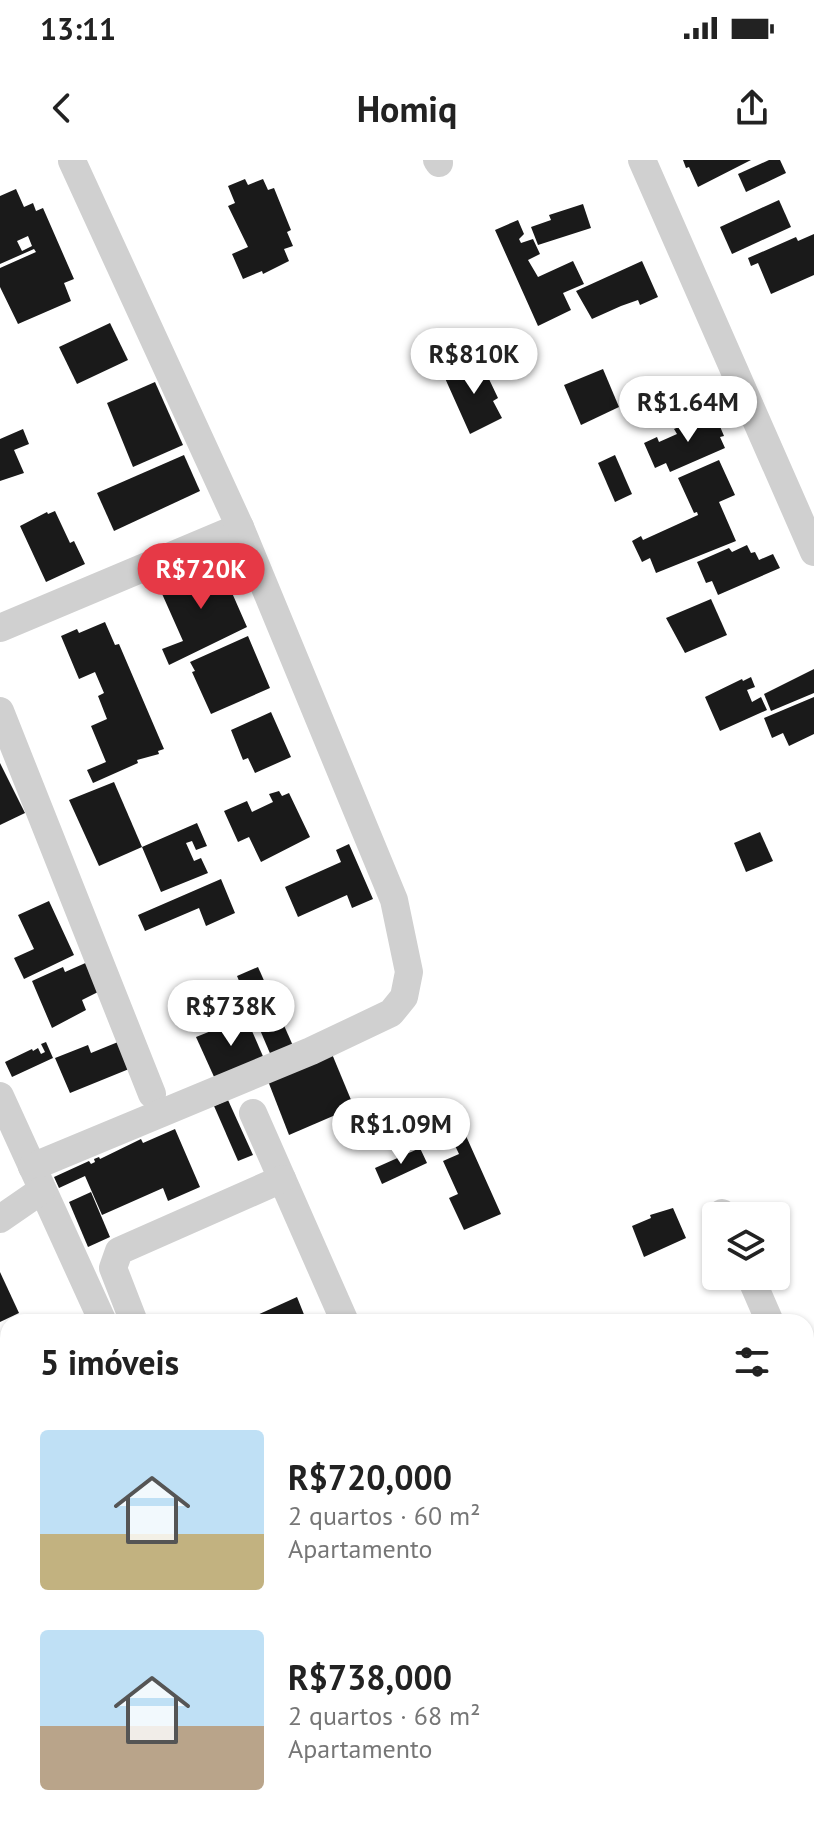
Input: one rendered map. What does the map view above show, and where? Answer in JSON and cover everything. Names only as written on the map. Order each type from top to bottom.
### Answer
[{"type":"street","points":[[642,160],[814,552]]},
{"type":"street","points":[[0,1219],[37,1178],[391,1013],[404,997],[409,972],[394,900],[240,527],[72,161]]},
{"type":"street","points":[[0,628],[240,527]]},
{"type":"street","points":[[0,711],[152,1094]]},
{"type":"street","points":[[0,1096],[99,1314]]},
{"type":"street","points":[[253,1113],[341,1314]]},
{"type":"street","points":[[131,1314],[113,1268],[119,1251],[282,1179]]},
{"type":"street","points":[[756,1290],[767,1314]]},
{"type":"building","points":[[683,160],[751,160],[698,187]]},
{"type":"building","points":[[769,160],[780,160],[786,173],[746,192],[738,174]]},
{"type":"building","points":[[245,179],[248,185],[263,179],[268,190],[274,188],[291,230],[287,232],[293,246],[284,249],[289,261],[263,274],[262,271],[243,279],[232,254],[248,247],[228,206],[235,203],[228,186]]},
{"type":"building","points":[[16,189],[24,207],[33,203],[36,211],[43,208],[74,279],[64,283],[71,301],[18,324],[0,287],[0,268],[36,252],[34,249],[0,264],[0,196]],"holes":[[[28,236],[32,246],[22,251],[17,241]]]},
{"type":"building","points":[[779,200],[791,227],[732,254],[720,227]]},
{"type":"building","points":[[583,204],[591,228],[538,245],[531,227],[551,220],[549,215]]},
{"type":"building","points":[[518,220],[524,234],[519,239],[521,243],[533,239],[540,254],[528,260],[538,277],[573,261],[584,284],[563,293],[571,310],[538,326],[495,230]]},
{"type":"building","points":[[814,234],[814,275],[771,294],[758,263],[751,266],[748,258],[796,237],[798,241]]},
{"type":"building","points":[[642,261],[658,297],[640,305],[638,300],[592,319],[576,291]]},
{"type":"building","points":[[110,323],[128,360],[77,384],[59,347]]},
{"type":"building","points":[[479,358],[498,398],[493,401],[502,418],[470,434],[444,376]]},
{"type":"building","points":[[603,369],[619,407],[581,425],[564,385]]},
{"type":"building","points":[[155,382],[183,445],[133,467],[107,403]]},
{"type":"building","points":[[714,412],[724,436],[720,437],[725,448],[670,472],[666,463],[655,468],[644,443],[657,437],[659,442],[677,434],[674,429]]},
{"type":"building","points":[[23,429],[29,444],[14,450],[24,473],[0,481],[0,439]]},
{"type":"building","points":[[184,455],[200,491],[114,531],[97,493]]},
{"type":"building","points":[[615,455],[632,494],[615,502],[598,463]]},
{"type":"building","points":[[719,460],[735,495],[719,502],[736,541],[656,573],[650,558],[642,562],[632,541],[641,536],[643,540],[698,515],[694,513],[678,478]]},
{"type":"building","points":[[55,511],[70,543],[74,541],[85,564],[46,582],[20,526]]},
{"type":"building","points":[[747,545],[759,560],[773,554],[780,568],[718,595],[712,581],[706,583],[697,562],[729,548],[732,552]]},
{"type":"building","points":[[218,561],[247,627],[169,665],[162,649],[183,641],[159,587]]},
{"type":"building","points":[[711,599],[727,635],[685,653],[666,618]]},
{"type":"building","points":[[105,622],[115,645],[119,644],[164,749],[93,783],[87,770],[106,762],[91,726],[107,719],[98,696],[104,693],[95,672],[79,679],[61,636],[77,629],[79,633]]},
{"type":"building","points":[[248,636],[270,688],[211,714],[190,662]]},
{"type":"building","points":[[814,669],[814,693],[771,711],[764,694]]},
{"type":"building","points":[[751,677],[755,687],[747,690],[752,702],[761,697],[767,710],[720,731],[705,697]]},
{"type":"building","points":[[814,697],[814,734],[789,746],[783,733],[772,738],[764,718]]},
{"type":"building","points":[[271,712],[291,757],[255,773],[248,758],[243,760],[231,730]]},
{"type":"building","points":[[0,763],[25,813],[0,825]]},
{"type":"building","points":[[114,782],[142,847],[99,866],[69,800]]},
{"type":"building","points":[[279,791],[282,796],[289,793],[310,837],[261,862],[249,837],[238,842],[224,811],[247,801],[252,812],[273,802],[269,794]]},
{"type":"building","points":[[197,823],[207,846],[196,850],[192,841],[186,843],[194,861],[201,858],[208,873],[161,892],[142,847]]},
{"type":"building","points":[[760,832],[773,861],[746,872],[734,843]]},
{"type":"building","points":[[349,844],[373,899],[352,908],[347,895],[298,917],[285,887],[341,862],[336,850]]},
{"type":"building","points":[[221,879],[235,913],[206,926],[199,908],[145,931],[138,915]]},
{"type":"building","points":[[49,901],[74,955],[24,979],[14,958],[34,949],[18,915]]},
{"type":"building","points":[[90,961],[102,990],[82,1000],[86,1010],[52,1028],[32,981],[63,967],[65,972]]},
{"type":"building","points":[[258,967],[294,1048],[272,1058],[237,976]]},
{"type":"building","points":[[246,1017],[265,1061],[215,1079],[196,1037]]},
{"type":"building","points":[[46,1042],[53,1058],[12,1077],[5,1062],[32,1049],[38,1048],[41,1054],[45,1052],[41,1044]]},
{"type":"building","points":[[118,1042],[129,1069],[70,1093],[55,1058],[88,1045],[91,1053]]},
{"type":"building","points":[[332,1054],[354,1107],[289,1135],[268,1081]]},
{"type":"building","points":[[228,1100],[253,1155],[238,1161],[214,1106]]},
{"type":"building","points":[[462,1127],[501,1214],[464,1230],[449,1198],[458,1194],[443,1161],[459,1154],[449,1133]]},
{"type":"building","points":[[175,1129],[200,1187],[168,1201],[163,1188],[102,1215],[85,1176],[59,1188],[54,1177],[89,1161],[91,1164],[95,1162],[94,1159],[141,1139],[143,1143]]},
{"type":"building","points":[[420,1148],[427,1163],[382,1184],[375,1168]]},
{"type":"building","points":[[91,1192],[110,1237],[88,1247],[69,1202]]},
{"type":"building","points":[[673,1208],[686,1238],[644,1257],[632,1226],[651,1218],[650,1215]]},
{"type":"building","points":[[0,1272],[19,1313],[0,1314]]},
{"type":"building","points":[[297,1297],[304,1314],[259,1314]]}]
